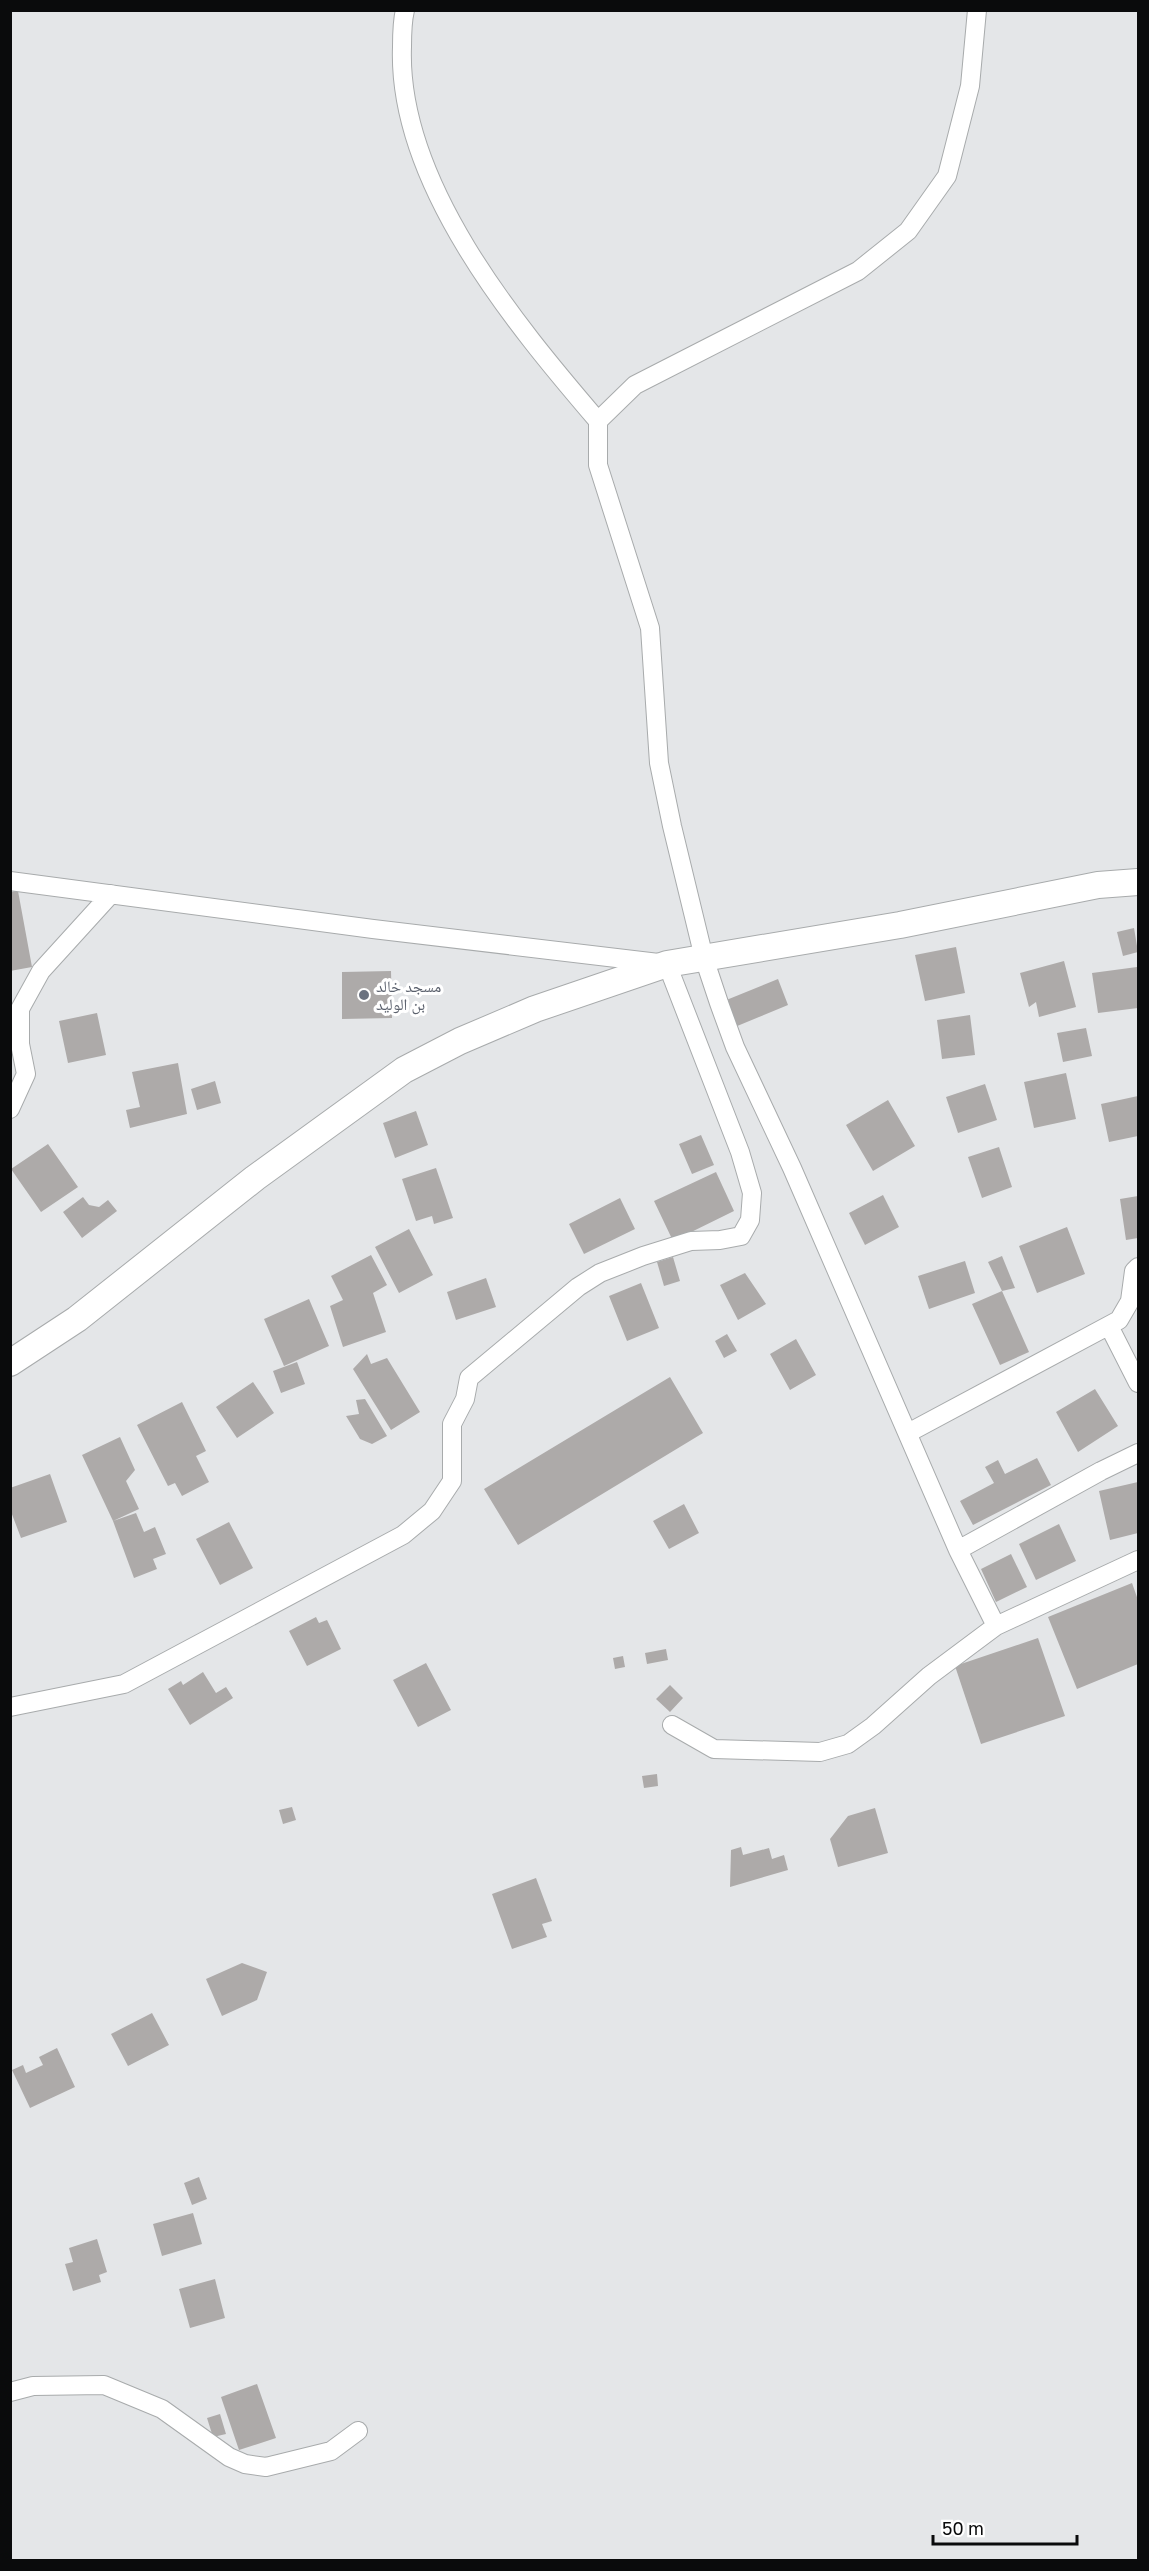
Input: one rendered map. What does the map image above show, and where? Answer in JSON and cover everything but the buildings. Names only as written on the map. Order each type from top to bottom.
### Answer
[{"type":"street","points":[[405,10],[401,69],[409,122],[436,196],[488,280],[537,350],[598,421],[598,465],[650,628],[659,763],[704,958],[735,1047],[792,1168],[958,1550],[996,1626]]},
{"type":"street","points":[[598,421],[635,385],[858,271],[908,231],[947,176],[970,86],[977,10]]},
{"type":"street","points":[[10,881],[384,931],[667,964]]},
{"type":"street","points":[[10,1363],[77,1318],[255,1179],[404,1070],[459,1041],[535,1009],[667,964],[900,925],[1098,885],[1138,882]]},
{"type":"street","points":[[10,1109],[26,1074],[20,1044],[20,1009],[41,971],[111,894]]},
{"type":"street","points":[[10,1707],[124,1684],[404,1534],[432,1511],[452,1481],[452,1424],[465,1399],[469,1378],[486,1362],[578,1287],[600,1273],[691,1241],[720,1240],[741,1236],[750,1220],[752,1193],[740,1152],[667,964]]},
{"type":"street","points":[[908,1433],[1119,1320],[1130,1301],[1134,1271],[1138,1267]]},
{"type":"street","points":[[1109,1326],[1138,1383]]},
{"type":"street","points":[[958,1550],[1138,1453]]},
{"type":"street","points":[[672,1725],[714,1749],[820,1752],[848,1744],[873,1726],[929,1676],[996,1626],[1138,1560]]},
{"type":"street","points":[[10,2392],[33,2386],[104,2385],[162,2409],[229,2457],[245,2464],[266,2467],[330,2451],[358,2432]]},
{"type":"place","name":"مسجد خالد بن الوليد","points":[[364,995]]}]
